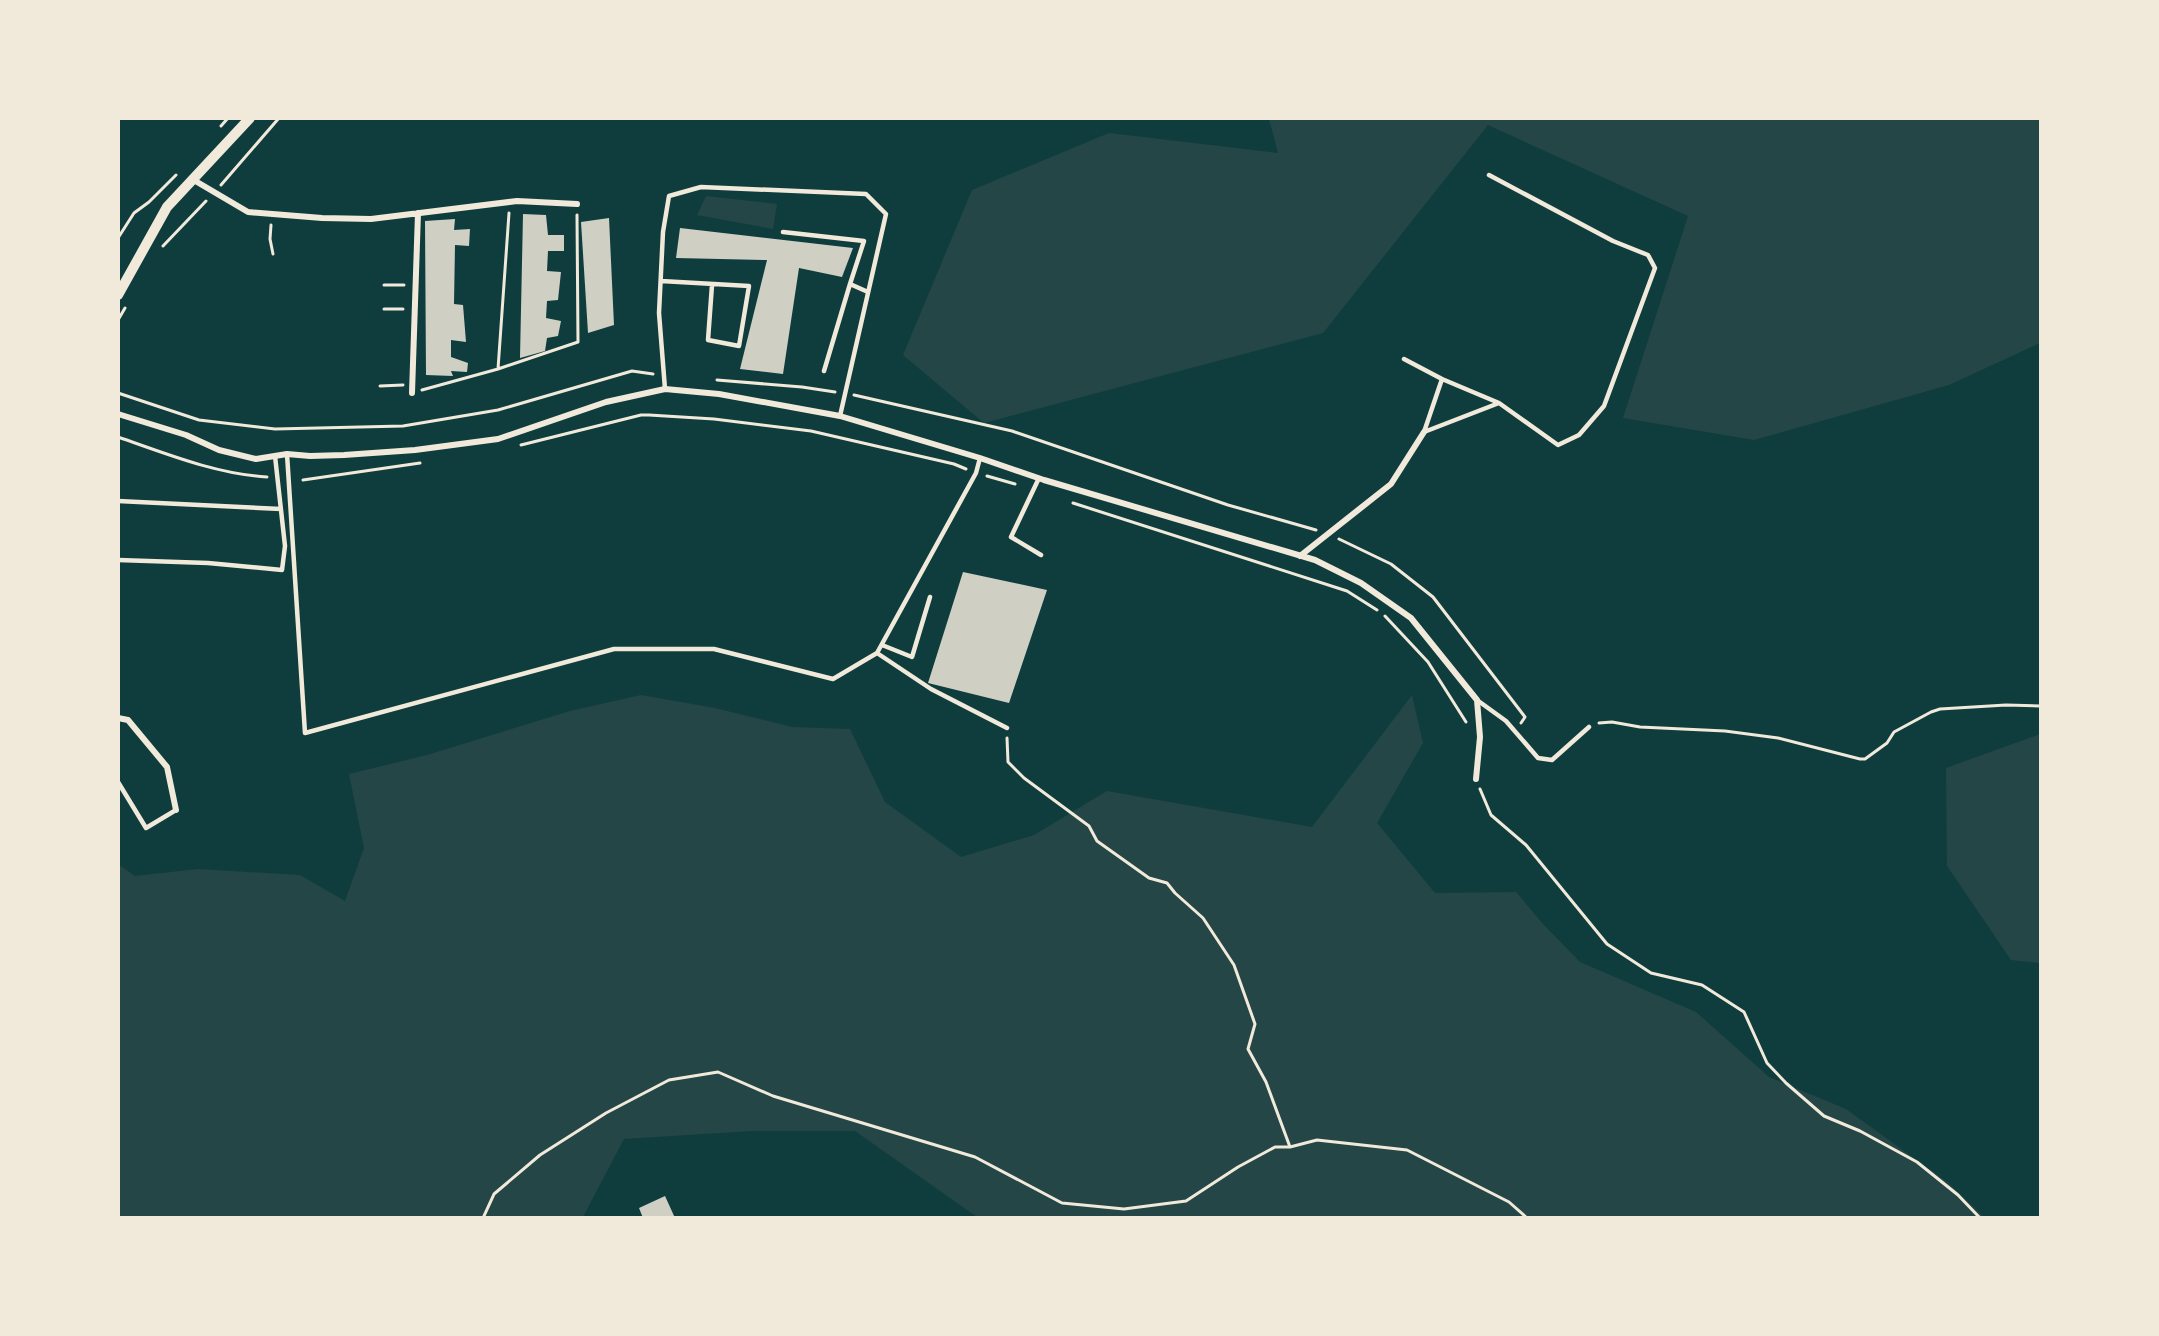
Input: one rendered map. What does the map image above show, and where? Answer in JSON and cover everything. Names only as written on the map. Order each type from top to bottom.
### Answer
[{"type":"street","points":[[118,295],[167,207],[250,118]]},
{"type":"street","points":[[192,179],[248,212],[322,218],[371,219],[510,202],[577,204]]},
{"type":"street","points":[[412,393],[418,213]]},
{"type":"street","points":[[118,414],[186,435],[219,450],[256,459],[287,454],[344,455],[416,450],[498,439],[606,402],[665,389],[719,394],[840,416],[1315,560],[1361,583],[1411,618],[1477,700],[1480,737],[1476,779]]},
{"type":"street","points":[[1300,556],[1391,484],[1424,432]]},
{"type":"street","points":[[118,718],[128,720],[167,767],[176,810]]},
{"type":"lane","points":[[1404,359],[1442,379],[1498,403],[1558,445],[1579,435],[1604,406],[1655,268],[1648,255],[1613,241],[1490,175]]},
{"type":"lane","points":[[665,389],[659,313],[663,232],[669,196],[701,187],[866,195],[886,214],[840,416]]},
{"type":"lane","points":[[783,232],[864,242],[824,371]]},
{"type":"lane","points":[[661,281],[748,286],[739,346],[708,340],[712,285]]},
{"type":"lane","points":[[850,284],[868,292]]},
{"type":"lane","points":[[1424,432],[1442,379]]},
{"type":"lane","points":[[1424,432],[1498,403]]},
{"type":"lane","points":[[287,454],[305,734],[614,649],[714,650],[833,679],[877,653],[976,473],[980,458]]},
{"type":"lane","points":[[118,560],[208,563],[282,570],[285,546],[275,456]]},
{"type":"lane","points":[[1039,478],[1011,537],[1041,555]]},
{"type":"lane","points":[[118,501],[280,509]]},
{"type":"lane","points":[[882,645],[912,657],[930,597]]},
{"type":"lane","points":[[877,653],[931,689],[1006,728]]},
{"type":"lane","points":[[1477,700],[1506,721],[1538,758],[1552,760],[1589,727]]},
{"type":"lane","points":[[118,782],[146,828],[176,810]]},
{"type":"path","points":[[186,222],[279,118]]},
{"type":"path","points":[[118,238],[134,213],[149,202]]},
{"type":"path","points":[[498,369],[510,202]]},
{"type":"path","points":[[412,393],[498,369],[578,342],[577,204]]},
{"type":"path","points":[[272,214],[270,239],[273,254]]},
{"type":"path","points":[[384,285],[415,285]]},
{"type":"path","points":[[384,309],[415,309]]},
{"type":"path","points":[[118,393],[199,420],[220,423],[275,429],[392,426],[498,410],[632,371],[664,375]]},
{"type":"path","points":[[712,380],[802,387],[845,394],[1012,431],[1228,505],[1292,522],[1348,542],[1391,564],[1433,597],[1525,717],[1515,732]]},
{"type":"path","points":[[380,386],[412,385]]},
{"type":"path","points":[[515,447],[641,415],[714,419],[811,431],[954,464],[1034,490]]},
{"type":"path","points":[[118,437],[240,476],[268,477]]},
{"type":"path","points":[[303,480],[422,462]]},
{"type":"path","points":[[1064,500],[1347,591],[1386,616],[1421,654],[1466,721],[1480,737]]},
{"type":"path","points":[[1589,727],[1602,722],[1640,727],[1725,731],[1778,738],[1865,759],[1887,743],[1894,732],[1940,709],[2006,705],[2040,706]]},
{"type":"path","points":[[1006,728],[1008,762],[1024,778],[1089,826],[1096,841],[1149,878],[1167,883],[1203,918],[1234,965],[1255,1024],[1248,1049],[1266,1082],[1290,1147]]},
{"type":"path","points":[[1476,779],[1491,815],[1526,845],[1607,944],[1651,973],[1702,985],[1744,1012],[1767,1062],[1786,1083],[1824,1116],[1860,1131],[1917,1162],[1958,1195],[1980,1218]]},
{"type":"path","points":[[483,1218],[494,1194],[540,1155],[606,1113],[669,1080],[718,1072],[773,1096],[975,1157],[1062,1203],[1124,1209],[1186,1201],[1238,1167],[1275,1147],[1290,1147],[1317,1140],[1407,1150],[1509,1202],[1527,1218]]},
{"type":"shaded area","points":[[1269,119],[2040,119],[2040,343],[1949,385],[1754,440],[1623,418],[1688,216],[1488,125],[1323,333],[984,423],[903,355],[972,190],[1109,133],[1278,153]]},
{"type":"shaded area","points":[[706,196],[777,204],[773,229],[697,215]]},
{"type":"shaded area","points":[[641,695],[715,708],[792,727],[850,729],[885,802],[961,857],[1034,835],[1107,791],[1312,827],[1412,695],[1423,743],[1377,823],[1435,893],[1516,892],[1580,962],[1696,1012],[1769,1077],[1846,1109],[1947,1182],[1984,1217],[977,1217],[855,1131],[752,1131],[624,1139],[583,1217],[119,1217],[118,864],[135,876],[198,869],[300,875],[345,901],[364,848],[349,774],[427,755],[570,711]]},
{"type":"shaded area","points":[[2040,734],[2040,963],[2011,960],[1947,866],[1946,768]]},
{"type":"building","points":[[523,214],[546,215],[548,235],[564,235],[564,251],[548,251],[547,271],[561,272],[558,300],[547,301],[546,318],[561,321],[558,336],[547,338],[545,351],[520,358]]},
{"type":"building","points":[[609,218],[614,325],[588,333],[581,222]]},
{"type":"building","points":[[455,219],[454,230],[470,229],[469,246],[455,245],[454,304],[463,305],[466,342],[451,340],[451,357],[468,363],[467,372],[451,371],[453,376],[426,375],[425,221]]},
{"type":"building","points":[[680,228],[853,248],[842,277],[799,268],[783,374],[740,369],[767,260],[676,258]]},
{"type":"building","points":[[963,572],[1047,590],[1009,703],[928,683]]},
{"type":"building","points":[[665,1196],[675,1218],[643,1218],[639,1208]]}]
